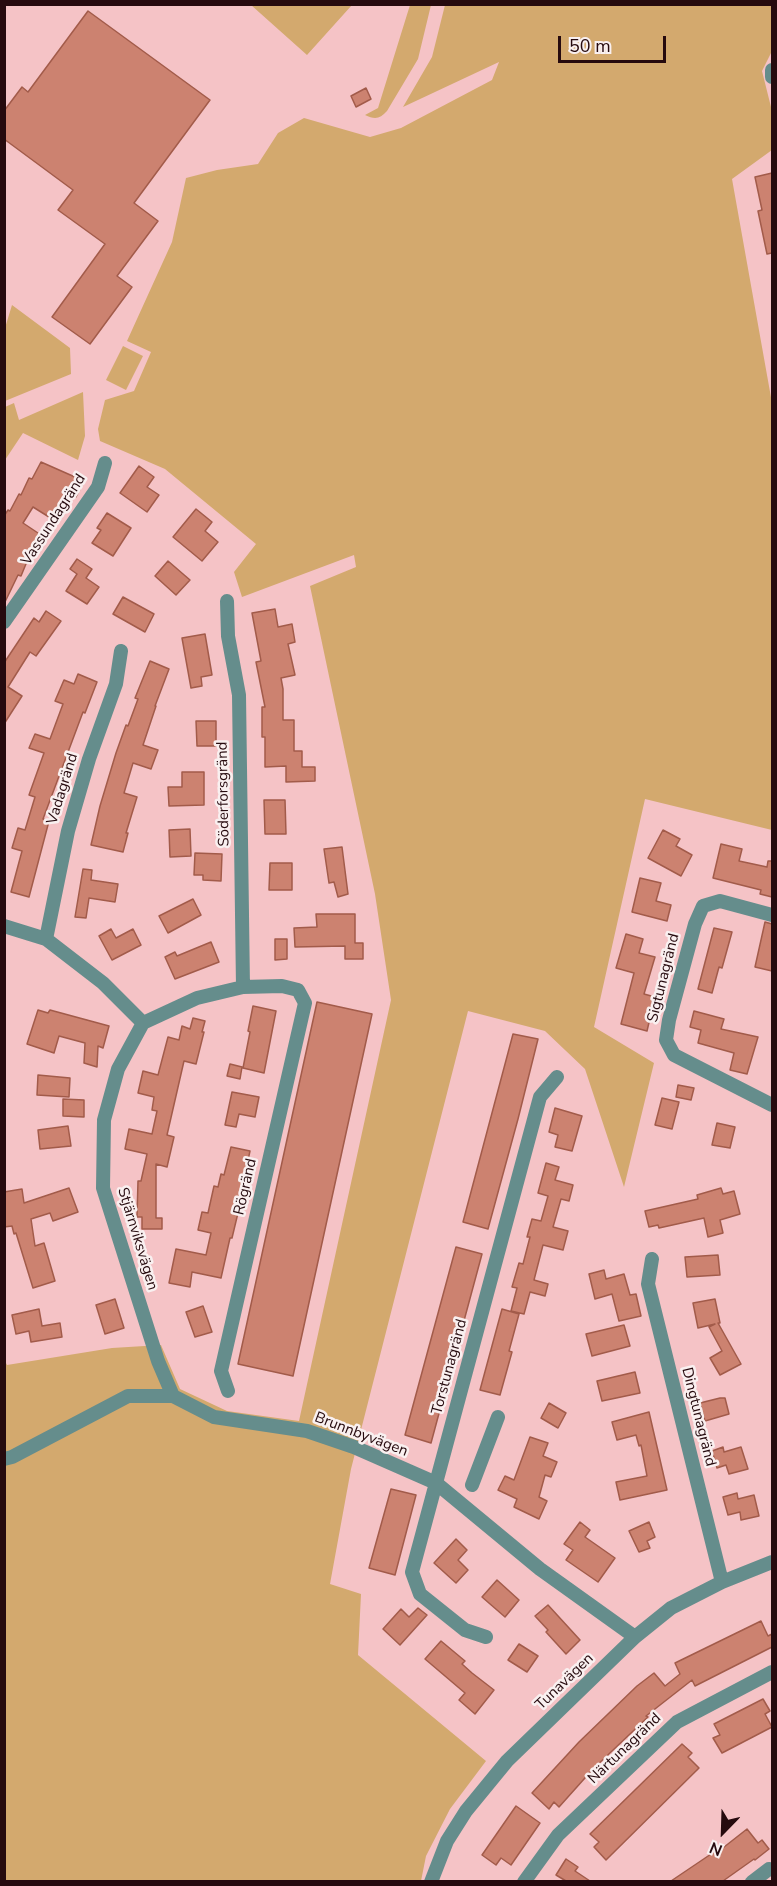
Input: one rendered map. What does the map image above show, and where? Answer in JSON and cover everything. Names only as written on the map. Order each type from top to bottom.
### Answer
[{"type":"street","points":[[772,70],[772,77]]},
{"type":"street","name":"Vassundagränd","points":[[4,622],[98,487],[105,463]]},
{"type":"street","name":"Söderforsgränd","points":[[227,601],[228,636],[239,695],[243,987]]},
{"type":"street","name":"Vadagränd","points":[[46,939],[68,831],[89,759],[116,684],[121,651]]},
{"type":"street","name":"Sigtunagränd","points":[[772,915],[720,901],[704,906],[695,924],[669,1020],[666,1040],[674,1055],[772,1105]]},
{"type":"street","points":[[4,926],[46,939],[103,982],[143,1023],[197,998],[243,987]]},
{"type":"street","name":"Rögränd","points":[[228,1391],[221,1371],[305,1003],[298,990],[282,986],[243,987]]},
{"type":"street","name":"Stjärnviksvägen","points":[[143,1023],[118,1069],[104,1120],[103,1188],[158,1361],[173,1396]]},
{"type":"street","name":"Torstunagränd","points":[[486,1637],[465,1630],[420,1594],[412,1572],[540,1097],[557,1077]]},
{"type":"street","name":"Dingtunagränd","points":[[652,1259],[648,1284],[722,1582]]},
{"type":"street","name":"Brunnbyvägen","points":[[4,1460],[128,1396],[173,1396],[214,1417],[307,1431],[354,1447],[436,1483],[540,1569],[635,1637]]},
{"type":"street","points":[[472,1485],[498,1417]]},
{"type":"street","name":"Tunavägen","points":[[431,1881],[447,1841],[466,1811],[507,1761],[635,1637],[671,1608],[722,1582],[772,1562]]},
{"type":"street","name":"Närtunagränd","points":[[524,1881],[558,1835],[677,1722],[772,1672]]},
{"type":"street","points":[[752,1881],[769,1869]]},
{"type":"shaded area","points":[[251,5],[352,5],[307,55]]},
{"type":"shaded area","points":[[410,5],[431,5],[418,59],[387,111],[377,118],[369,117],[365,115],[378,108]]},
{"type":"shaded area","points":[[445,5],[772,5],[772,51],[762,71],[772,111],[772,150],[732,179],[772,403],[772,830],[645,799],[594,1027],[654,1063],[624,1187],[585,1069],[545,1031],[468,1011],[351,1469],[330,1584],[361,1594],[358,1655],[486,1761],[450,1809],[426,1856],[421,1881],[5,1881],[4,1359],[7,1365],[112,1348],[161,1345],[180,1389],[227,1411],[299,1421],[391,1000],[375,894],[310,586],[356,567],[354,555],[242,597],[234,572],[256,544],[165,469],[100,441],[98,429],[105,400],[134,391],[151,352],[127,341],[172,242],[186,178],[217,170],[258,164],[278,133],[304,118],[370,137],[401,128],[492,80],[499,62],[403,107],[432,57]]},
{"type":"shaded area","points":[[12,305],[70,348],[71,374],[5,401],[5,328]]},
{"type":"shaded area","points":[[123,346],[143,356],[126,390],[106,380]]},
{"type":"shaded area","points":[[83,392],[85,436],[78,460],[23,433],[5,460],[5,407],[14,403],[19,420]]},
{"type":"building","points":[[88,11],[210,100],[134,203],[158,221],[117,276],[132,287],[90,344],[52,317],[105,244],[58,210],[73,190],[4,139],[4,111],[22,87],[28,92]]},
{"type":"building","points":[[366,88],[371,99],[356,107],[351,96]]},
{"type":"building","points":[[772,173],[772,253],[767,254],[758,211],[762,210],[755,177]]},
{"type":"building","points":[[41,462],[84,481],[76,497],[72,495],[57,522],[33,507],[23,523],[44,537],[31,560],[28,559],[21,576],[18,575],[4,604],[4,516],[8,510],[10,511],[19,494],[21,495],[29,478],[32,479]]},
{"type":"building","points":[[139,466],[154,477],[147,487],[159,495],[147,512],[120,493]]},
{"type":"building","points":[[196,509],[212,522],[205,531],[218,542],[202,561],[173,537]]},
{"type":"building","points":[[107,513],[131,528],[113,556],[92,543],[101,530],[97,528]]},
{"type":"building","points":[[77,559],[92,569],[86,578],[99,587],[87,604],[66,591],[77,574],[70,569]]},
{"type":"building","points":[[168,561],[190,580],[176,595],[155,576]]},
{"type":"building","points":[[123,597],[154,614],[145,632],[113,614]]},
{"type":"building","points":[[275,609],[278,627],[292,624],[295,642],[288,644],[295,675],[281,678],[283,720],[294,720],[294,751],[302,751],[302,767],[315,767],[315,781],[286,782],[286,766],[265,767],[262,707],[265,707],[256,662],[261,661],[252,613]]},
{"type":"building","points":[[46,611],[61,621],[36,656],[30,652],[8,687],[22,696],[4,724],[4,663],[34,618],[39,622]]},
{"type":"building","points":[[205,634],[212,675],[201,677],[202,686],[191,688],[182,638]]},
{"type":"building","points":[[150,661],[169,669],[143,745],[158,750],[151,769],[133,763],[124,793],[137,797],[123,852],[91,845],[116,753],[138,699],[135,698]]},
{"type":"building","points":[[78,674],[97,682],[85,713],[83,712],[43,819],[49,821],[29,897],[11,892],[22,851],[12,848],[18,828],[25,830],[35,797],[29,795],[44,753],[29,748],[35,734],[50,739],[63,704],[55,701],[64,680],[74,684]]},
{"type":"building","points":[[196,721],[216,721],[216,746],[197,746]]},
{"type":"building","points":[[182,772],[204,772],[204,805],[169,806],[168,787],[182,787]]},
{"type":"building","points":[[264,800],[285,800],[286,834],[265,834]]},
{"type":"building","points":[[190,829],[191,856],[170,857],[169,830]]},
{"type":"building","points":[[663,830],[680,839],[676,846],[692,855],[681,876],[648,858]]},
{"type":"building","points":[[721,844],[742,849],[739,861],[767,867],[768,861],[772,861],[772,897],[760,894],[761,890],[713,878]]},
{"type":"building","points":[[342,847],[348,894],[338,897],[334,882],[329,883],[324,849]]},
{"type":"building","points":[[195,853],[222,854],[221,881],[203,880],[203,875],[194,875]]},
{"type":"building","points":[[270,863],[292,863],[292,890],[269,890]]},
{"type":"building","points":[[83,869],[92,870],[91,880],[118,884],[115,902],[89,898],[86,918],[75,917]]},
{"type":"building","points":[[640,878],[661,883],[656,901],[671,905],[667,921],[632,912]]},
{"type":"building","points":[[193,899],[201,915],[168,933],[159,916]]},
{"type":"building","points":[[316,914],[355,914],[355,943],[363,943],[363,959],[345,959],[345,946],[295,947],[294,928],[317,927]]},
{"type":"building","points":[[765,922],[772,924],[772,971],[755,967]]},
{"type":"building","points":[[714,928],[732,932],[712,993],[698,989]]},
{"type":"building","points":[[111,929],[116,938],[133,929],[141,945],[112,960],[99,936]]},
{"type":"building","points":[[626,934],[643,939],[639,953],[655,957],[644,994],[655,997],[647,1031],[621,1024],[634,973],[616,968]]},
{"type":"building","points":[[275,939],[287,939],[287,959],[275,960]]},
{"type":"building","points":[[211,942],[219,962],[175,979],[165,957],[175,952],[177,956]]},
{"type":"building","points":[[317,1002],[372,1014],[293,1376],[238,1364]]},
{"type":"building","points":[[253,1006],[276,1011],[264,1073],[243,1068]]},
{"type":"building","points":[[38,1010],[48,1013],[50,1010],[109,1026],[103,1048],[98,1046],[97,1067],[84,1063],[85,1043],[59,1036],[54,1053],[27,1044]]},
{"type":"building","points":[[694,1011],[724,1019],[721,1029],[758,1037],[747,1074],[730,1070],[734,1053],[698,1043],[701,1030],[690,1027]]},
{"type":"building","points":[[193,1018],[205,1021],[196,1064],[184,1061],[167,1135],[174,1137],[167,1167],[156,1164],[156,1218],[162,1218],[162,1229],[142,1229],[142,1217],[137,1217],[138,1181],[141,1181],[147,1154],[125,1149],[129,1129],[152,1134],[157,1111],[152,1110],[154,1097],[138,1093],[143,1071],[158,1075],[168,1037],[179,1040],[182,1026],[190,1029]]},
{"type":"building","points":[[513,1034],[538,1039],[488,1229],[463,1222]]},
{"type":"building","points":[[230,1064],[242,1067],[240,1079],[227,1076]]},
{"type":"building","points":[[38,1075],[70,1078],[69,1097],[37,1095]]},
{"type":"building","points":[[678,1085],[694,1088],[691,1100],[676,1097]]},
{"type":"building","points":[[232,1092],[259,1097],[255,1117],[239,1114],[236,1127],[225,1125]]},
{"type":"building","points":[[662,1098],[679,1102],[672,1129],[655,1125]]},
{"type":"building","points":[[63,1099],[84,1100],[84,1117],[63,1116]]},
{"type":"building","points":[[555,1108],[582,1116],[572,1151],[555,1147],[558,1135],[549,1132]]},
{"type":"building","points":[[717,1123],[735,1127],[730,1148],[712,1145]]},
{"type":"building","points":[[68,1126],[71,1146],[40,1149],[38,1130]]},
{"type":"building","points":[[231,1147],[250,1151],[241,1192],[243,1192],[221,1278],[192,1272],[190,1287],[169,1283],[176,1249],[206,1255],[211,1233],[198,1230],[202,1212],[208,1213],[214,1186],[218,1187],[221,1174],[224,1175]]},
{"type":"building","points":[[546,1163],[559,1167],[555,1180],[573,1185],[569,1201],[561,1199],[553,1227],[568,1231],[563,1250],[543,1245],[534,1280],[548,1284],[545,1296],[530,1292],[524,1314],[511,1311],[517,1288],[512,1287],[519,1263],[523,1264],[532,1219],[541,1221],[548,1196],[538,1193]]},
{"type":"building","points":[[69,1188],[78,1212],[53,1221],[50,1213],[31,1219],[35,1246],[44,1243],[55,1281],[33,1288],[16,1233],[14,1234],[12,1226],[4,1227],[4,1192],[22,1189],[24,1203]]},
{"type":"building","points":[[721,1188],[723,1194],[734,1191],[740,1214],[720,1220],[723,1233],[708,1237],[704,1218],[659,1228],[658,1225],[649,1227],[645,1211],[698,1199],[697,1195]]},
{"type":"building","points":[[456,1247],[482,1254],[431,1443],[405,1435]]},
{"type":"building","points":[[718,1255],[720,1275],[687,1277],[685,1257]]},
{"type":"building","points":[[604,1270],[606,1279],[624,1274],[630,1295],[636,1294],[641,1316],[619,1321],[612,1294],[595,1299],[589,1274]]},
{"type":"building","points":[[115,1299],[124,1328],[105,1334],[96,1305]]},
{"type":"building","points":[[715,1299],[720,1323],[718,1323],[741,1364],[720,1375],[710,1358],[722,1351],[709,1327],[715,1324],[698,1328],[693,1303]]},
{"type":"building","points":[[203,1306],[212,1332],[195,1337],[186,1312]]},
{"type":"building","points":[[39,1309],[42,1326],[60,1323],[62,1337],[31,1342],[29,1331],[16,1334],[12,1315]]},
{"type":"building","points":[[502,1309],[519,1314],[509,1351],[512,1352],[500,1395],[480,1390]]},
{"type":"building","points":[[624,1325],[630,1346],[592,1356],[586,1334]]},
{"type":"building","points":[[635,1372],[640,1393],[602,1401],[597,1381]]},
{"type":"building","points":[[725,1398],[729,1414],[705,1421],[700,1403]]},
{"type":"building","points":[[549,1403],[566,1413],[558,1428],[541,1418]]},
{"type":"building","points":[[649,1412],[667,1490],[620,1500],[616,1482],[647,1476],[641,1445],[639,1446],[636,1435],[617,1440],[612,1422]]},
{"type":"building","points":[[530,1437],[548,1443],[543,1456],[557,1462],[551,1477],[545,1475],[539,1497],[547,1501],[539,1519],[514,1507],[517,1499],[498,1490],[505,1476],[514,1480]]},
{"type":"building","points":[[723,1447],[724,1452],[741,1447],[748,1469],[729,1474],[726,1465],[717,1468],[712,1451]]},
{"type":"building","points":[[391,1489],[416,1495],[395,1575],[369,1568]]},
{"type":"building","points":[[737,1493],[738,1499],[754,1495],[759,1516],[741,1520],[740,1512],[728,1515],[723,1497]]},
{"type":"building","points":[[580,1522],[590,1530],[585,1537],[615,1558],[598,1582],[566,1560],[573,1550],[564,1544]]},
{"type":"building","points":[[649,1522],[655,1537],[647,1541],[650,1548],[639,1552],[629,1531]]},
{"type":"building","points":[[456,1539],[467,1550],[458,1560],[468,1570],[456,1583],[434,1563]]},
{"type":"building","points":[[497,1580],[519,1600],[505,1617],[482,1597]]},
{"type":"building","points":[[548,1605],[580,1640],[566,1654],[535,1616]]},
{"type":"building","points":[[418,1608],[427,1615],[400,1645],[383,1629],[401,1609],[409,1617]]},
{"type":"building","points":[[761,1621],[768,1636],[772,1634],[772,1647],[695,1686],[692,1680],[646,1716],[648,1717],[593,1769],[559,1807],[554,1802],[549,1809],[532,1793],[579,1742],[637,1686],[654,1673],[665,1686],[680,1674],[675,1663]]},
{"type":"building","points":[[441,1641],[465,1661],[462,1664],[494,1690],[475,1714],[459,1700],[465,1693],[425,1659]]},
{"type":"building","points":[[519,1644],[538,1656],[527,1672],[508,1660]]},
{"type":"building","points":[[763,1699],[770,1711],[765,1714],[772,1727],[722,1753],[713,1738],[720,1735],[714,1724]]},
{"type":"building","points":[[682,1744],[692,1753],[688,1757],[699,1768],[606,1860],[594,1847],[599,1842],[590,1834]]},
{"type":"building","points":[[516,1806],[540,1823],[511,1865],[501,1858],[496,1865],[482,1855]]},
{"type":"building","points":[[747,1829],[758,1843],[762,1840],[769,1849],[755,1860],[723,1881],[671,1881],[717,1850],[719,1851]]},
{"type":"building","points":[[566,1859],[578,1867],[575,1871],[590,1881],[566,1881],[556,1875]]}]
